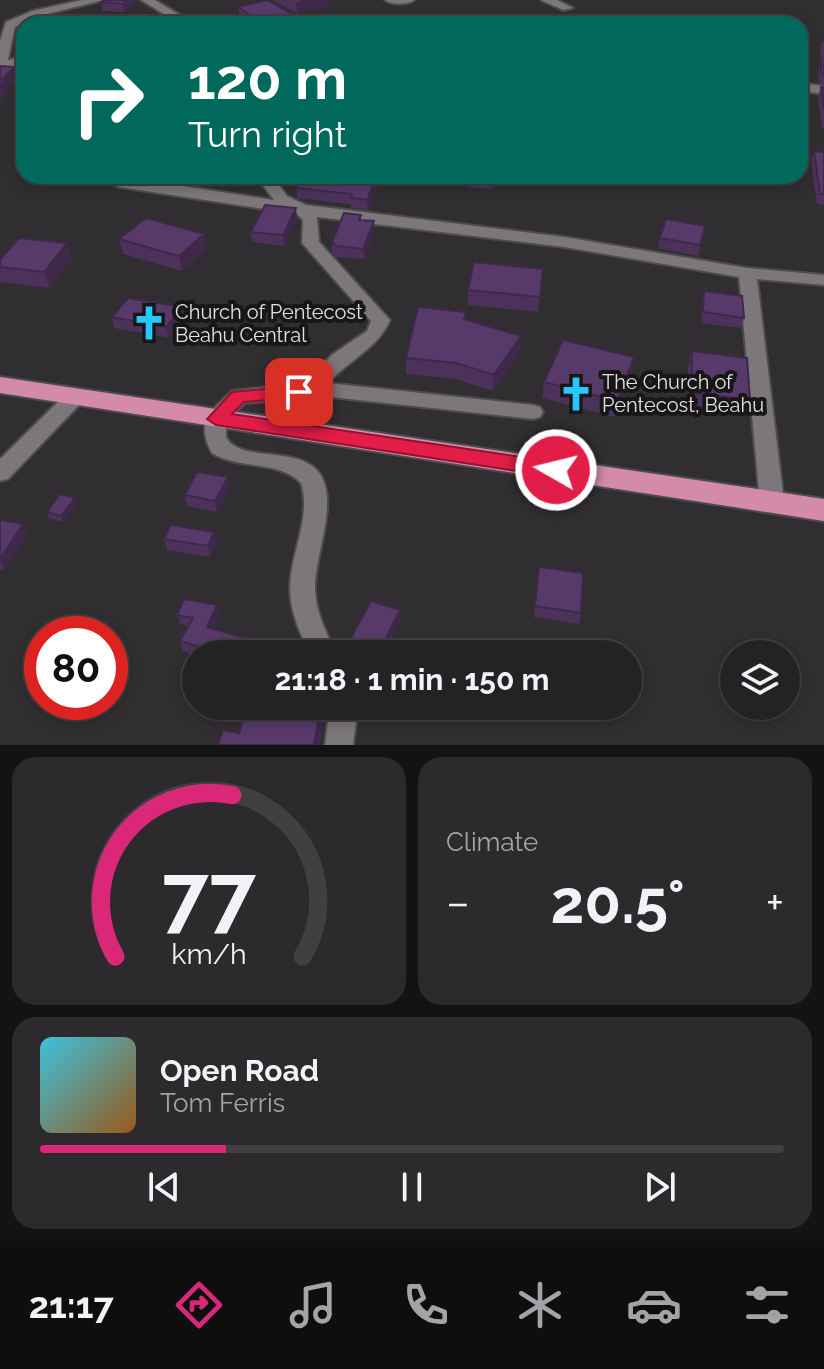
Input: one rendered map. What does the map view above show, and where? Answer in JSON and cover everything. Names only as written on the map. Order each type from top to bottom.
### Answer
[{"type":"highway","points":[[0,385],[824,510]]},
{"type":"street","points":[[30,16],[98,0]]},
{"type":"street","points":[[147,0],[175,16]]},
{"type":"street","points":[[391,0],[408,0]]},
{"type":"street","points":[[547,0],[567,8]]},
{"type":"street","points":[[0,65],[6,28],[16,22]]},
{"type":"street","points":[[132,184],[303,210],[564,242],[747,273],[824,280]]},
{"type":"street","points":[[270,184],[281,199],[303,210],[311,220],[310,243],[381,320],[375,334],[340,358],[311,388]]},
{"type":"street","points":[[747,273],[772,502]]},
{"type":"street","points":[[317,640],[305,615],[303,579],[314,512],[312,481],[299,466],[236,456],[220,448],[215,438],[216,419],[239,396],[299,392],[311,388],[533,412]]},
{"type":"street","points":[[0,473],[74,398]]},
{"type":"street","points":[[339,745],[342,720]]},
{"type":"building","points":[[127,0],[123,4],[101,2]]},
{"type":"building","points":[[267,0],[295,16],[252,16],[238,7]]},
{"type":"building","points":[[0,66],[15,67],[0,80]]},
{"type":"building","points":[[814,151],[824,152],[824,194],[820,194]]},
{"type":"building","points":[[299,184],[374,184],[367,200],[351,198],[352,194],[297,188]]},
{"type":"building","points":[[265,205],[296,208],[283,235],[251,232]]},
{"type":"building","points":[[344,213],[361,215],[359,220],[374,221],[363,249],[336,246],[332,242]]},
{"type":"building","points":[[146,218],[204,234],[179,256],[119,239]]},
{"type":"building","points":[[666,219],[705,226],[700,245],[660,238]]},
{"type":"building","points":[[19,238],[67,243],[44,272],[0,267],[0,260]]},
{"type":"building","points":[[474,262],[543,269],[540,297],[468,290]]},
{"type":"building","points":[[704,291],[742,296],[744,318],[703,312]]},
{"type":"building","points":[[128,298],[182,307],[166,327],[112,317]]},
{"type":"building","points":[[418,307],[466,312],[464,319],[521,336],[494,375],[456,363],[406,358]]},
{"type":"building","points":[[563,340],[634,357],[617,401],[544,382]]},
{"type":"building","points":[[692,351],[747,358],[750,400],[692,393]]},
{"type":"building","points":[[197,472],[228,477],[215,501],[185,495]]},
{"type":"building","points":[[60,494],[75,498],[61,516],[47,512]]},
{"type":"building","points":[[0,520],[23,524],[0,559]]},
{"type":"building","points":[[171,525],[214,532],[208,546],[164,539]]},
{"type":"building","points":[[539,567],[583,573],[581,613],[535,606]]},
{"type":"building","points":[[184,599],[217,605],[207,627],[252,640],[180,641],[193,618],[177,615]]},
{"type":"building","points":[[371,601],[400,610],[385,640],[351,638]]},
{"type":"building","points":[[243,720],[318,720],[314,745],[218,745],[223,730],[239,733]]},
{"type":"place","name":"Church of Pentecost Beahu Central","points":[[149,323]]},
{"type":"place","name":"The Church of Pentecost, Beahu","points":[[576,394]]},
{"type":"route","points":[[299,392],[239,396],[216,419],[556,470]]}]
